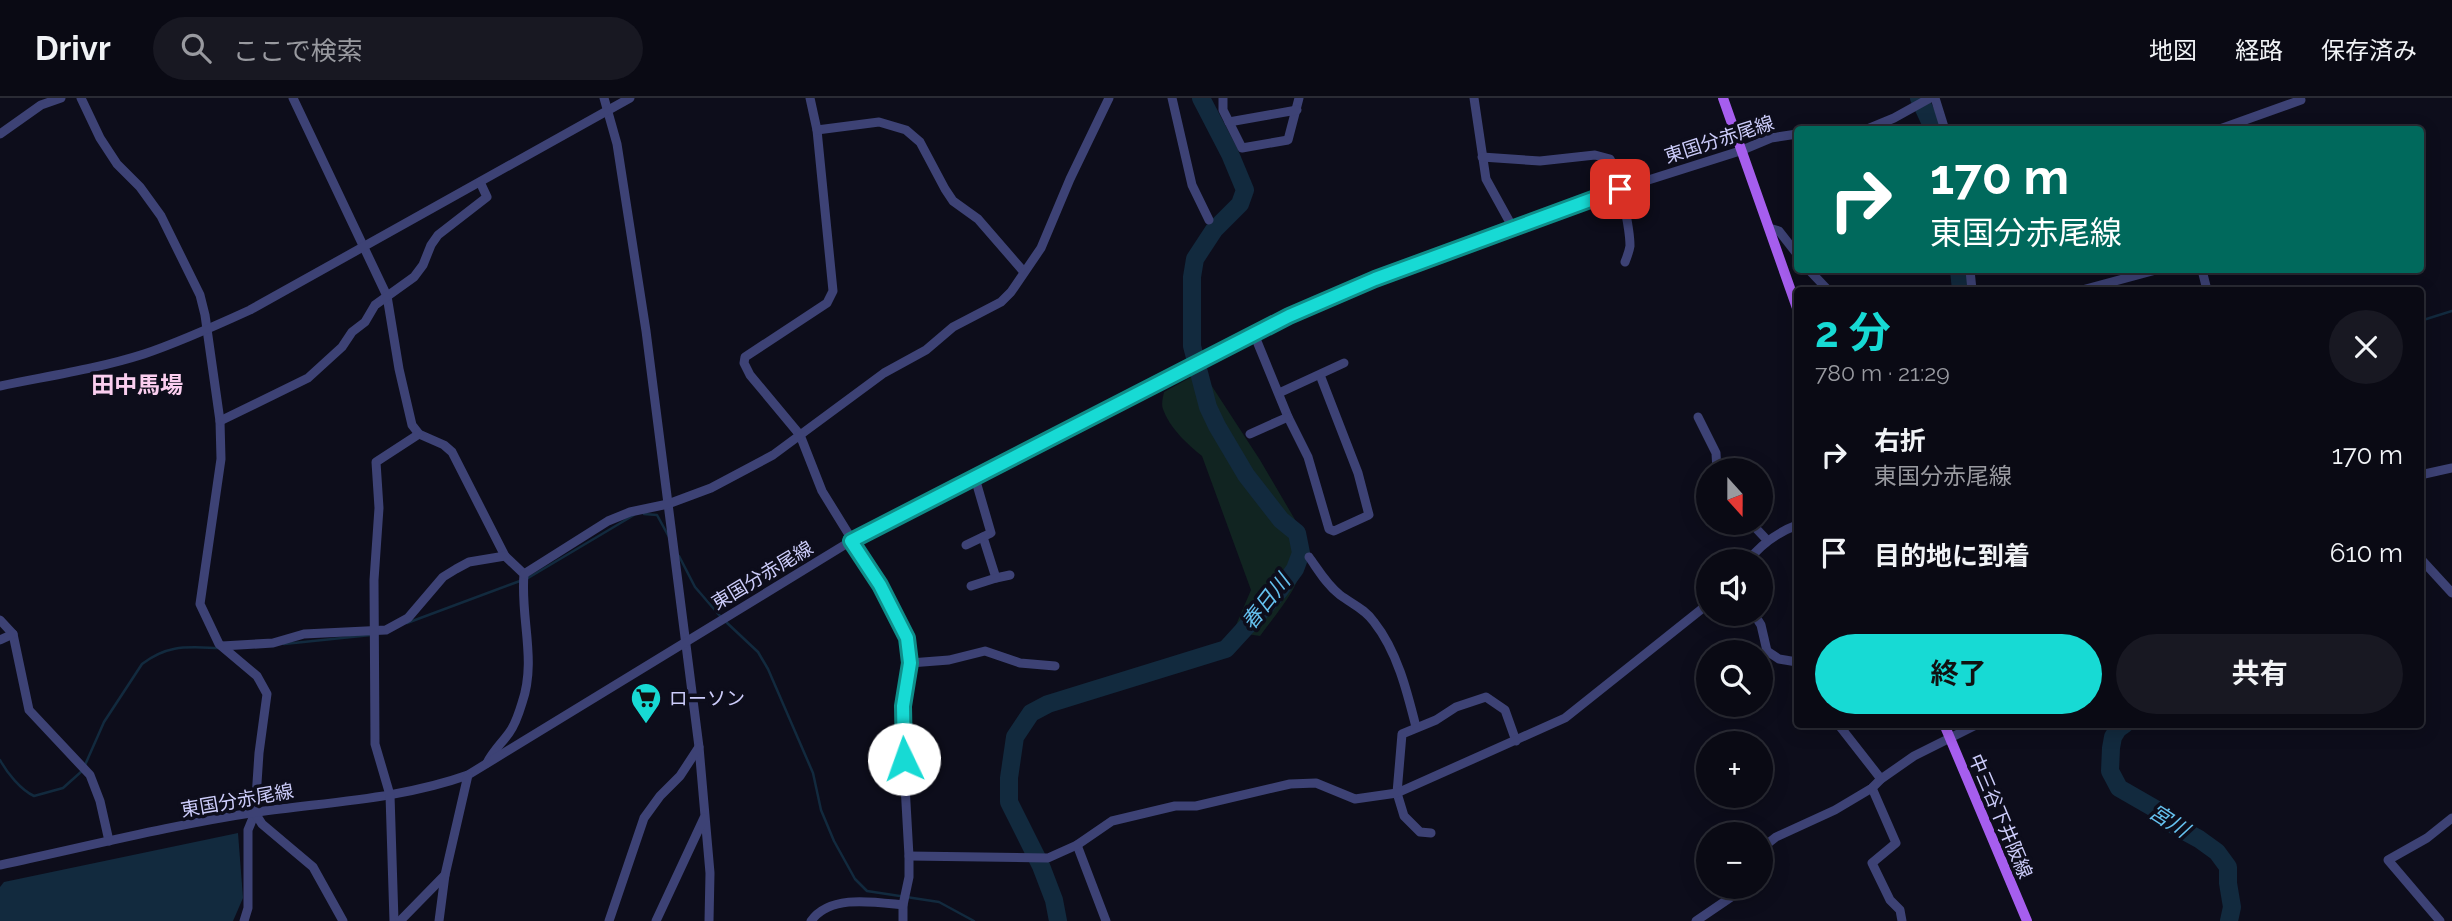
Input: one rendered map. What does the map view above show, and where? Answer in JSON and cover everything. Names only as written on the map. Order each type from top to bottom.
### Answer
[{"type":"main road","points":[[1724,98],[1740,151],[1794,299]]},
{"type":"main road","name":"中三谷下井阪線","points":[[1946,728],[2027,921]]},
{"type":"street","points":[[0,134],[41,102],[61,98]]},
{"type":"street","points":[[81,98],[100,138],[117,164],[140,187],[161,216],[201,295],[220,421],[222,459],[200,604],[222,646],[257,676],[267,694],[255,813],[248,830],[248,908],[244,921]]},
{"type":"street","points":[[293,98],[387,296],[412,425],[419,433],[452,452],[505,556],[524,574]]},
{"type":"street","points":[[604,98],[617,144],[626,199],[668,504],[699,747],[710,873],[709,921]]},
{"type":"street","points":[[0,386],[95,367],[142,354],[250,310],[629,98]]},
{"type":"street","points":[[810,98],[817,130],[833,291],[831,298],[745,357],[744,363],[750,375],[800,435],[822,491],[880,585],[907,638],[910,663],[902,732],[909,877],[902,905],[903,921]]},
{"type":"street","points":[[524,574],[608,521],[630,512],[668,504],[711,488],[773,455],[884,373],[926,350],[953,327],[1000,302],[1012,292],[1041,248],[1109,98]]},
{"type":"street","points":[[1172,98],[1192,185],[1209,220]]},
{"type":"street","points":[[1223,98],[1223,110],[1242,148],[1288,140],[1299,98]]},
{"type":"street","points":[[1474,98],[1486,179],[1513,228]]},
{"type":"street","points":[[1874,126],[1931,99],[1943,126]]},
{"type":"street","points":[[2228,126],[2301,100]]},
{"type":"street","points":[[1229,122],[1297,110]]},
{"type":"street","points":[[817,130],[879,122],[906,130],[925,149],[953,201],[978,219],[1024,272]]},
{"type":"street","name":"東国分赤尾線","points":[[0,865],[255,813],[434,787],[468,775],[851,541],[1289,316],[1375,279],[1620,189],[1740,151],[1771,138],[1794,134]]},
{"type":"street","points":[[1482,157],[1539,161],[1603,156],[1610,159],[1615,167],[1630,244],[1625,262]]},
{"type":"street","points":[[220,421],[308,379],[342,347],[352,332],[365,322],[375,305],[414,276],[439,234],[487,197],[480,183]]},
{"type":"street","points":[[1769,228],[1779,230],[1794,250]]},
{"type":"street","points":[[1812,273],[1825,287]]},
{"type":"street","points":[[2093,287],[2145,273]]},
{"type":"street","points":[[1254,334],[1288,417],[1308,457],[1329,529],[1334,531],[1369,514],[1358,473],[1320,374]]},
{"type":"street","points":[[1279,393],[1344,363]]},
{"type":"street","points":[[1250,434],[1288,417]]},
{"type":"street","points":[[1698,417],[1716,458]]},
{"type":"street","points":[[394,921],[390,795],[375,744],[374,580],[379,508],[376,462],[419,433]]},
{"type":"street","points":[[2424,474],[2452,468]]},
{"type":"street","points":[[966,545],[992,533],[975,478]]},
{"type":"street","points":[[1759,549],[1780,531],[1794,526]]},
{"type":"street","points":[[1764,536],[1768,540]]},
{"type":"street","points":[[983,537],[996,578]]},
{"type":"street","points":[[222,646],[273,643],[304,635],[386,630],[408,618],[443,577],[469,562],[505,556]]},
{"type":"street","points":[[1310,557],[1328,584],[1374,621],[1392,649],[1399,674],[1405,682],[1416,727]]},
{"type":"street","points":[[2424,562],[2452,593]]},
{"type":"street","points":[[487,764],[492,752],[510,732],[526,687],[529,650],[522,592],[524,574]]},
{"type":"street","points":[[971,586],[1010,575]]},
{"type":"street","points":[[909,856],[1048,858],[1077,845],[1112,821],[1175,806],[1196,806],[1290,783],[1316,783],[1355,799],[1397,793],[1565,718],[1696,614]]},
{"type":"street","points":[[0,620],[13,634],[29,709],[90,775],[100,801],[109,841]]},
{"type":"street","points":[[1761,626],[1767,651],[1779,659],[1794,662]]},
{"type":"street","points":[[0,640],[13,634]]},
{"type":"street","points":[[910,663],[949,660],[985,651],[1020,663],[1055,666]]},
{"type":"street","points":[[1432,833],[1420,832],[1404,816],[1397,793],[1402,734],[1436,720],[1456,707],[1486,696],[1505,710],[1516,741]]},
{"type":"street","points":[[1842,728],[1881,779]]},
{"type":"street","points":[[1773,839],[1835,810],[1872,788],[1914,756],[1971,728]]},
{"type":"street","points":[[609,921],[644,818],[660,796],[680,776],[699,747]]},
{"type":"street","points":[[439,921],[445,875],[468,775]]},
{"type":"street","points":[[1872,788],[1896,843],[1872,863],[1890,900],[1900,910],[1902,921]]},
{"type":"street","points":[[255,813],[262,824],[313,867],[343,921]]},
{"type":"street","points":[[656,921],[705,816]]},
{"type":"street","points":[[2440,921],[2388,860],[2427,838],[2452,818]]},
{"type":"street","points":[[1077,845],[1106,921]]},
{"type":"street","points":[[400,921],[445,875]]},
{"type":"street","points":[[1696,921],[1728,899]]},
{"type":"street","points":[[811,921],[817,913],[848,901],[902,905]]},
{"type":"green space","points":[[1202,371],[1260,460],[1304,535],[1304,563],[1299,576],[1286,601],[1260,636],[1233,632],[1251,590],[1202,456],[1174,429],[1162,407],[1164,392]]},
{"type":"water","points":[[238,833],[243,898],[233,921],[0,921],[0,887],[4,882]]},
{"type":"waterway","name":"春日川","points":[[1058,921],[1054,900],[1041,866],[1009,802],[1009,778],[1015,737],[1031,713],[1048,704],[1226,649],[1279,591],[1295,569],[1301,553],[1297,533],[1281,520],[1246,475],[1217,426],[1208,407],[1192,346],[1192,277],[1195,259],[1214,230],[1240,204],[1245,190],[1201,98]]},
{"type":"waterway","name":"宮川","points":[[1919,98],[1932,126]]},
{"type":"waterway","name":"宮川","points":[[1959,273],[1961,287]]},
{"type":"waterway","points":[[2424,320],[2452,311]]},
{"type":"waterway","points":[[644,514],[657,515],[669,537]]},
{"type":"waterway","points":[[407,623],[528,578],[634,515]]},
{"type":"waterway","points":[[679,556],[695,587],[720,616]]},
{"type":"waterway","points":[[725,621],[758,652],[768,669],[813,773],[821,810],[855,879],[867,891],[939,902],[974,921]]},
{"type":"waterway","points":[[284,644],[371,635]]},
{"type":"waterway","points":[[85,765],[104,722],[142,664],[169,650],[187,647],[218,648]]},
{"type":"waterway","name":"宮川","points":[[2119,728],[2113,737],[2110,771],[2119,788],[2159,811],[2175,826],[2217,852],[2228,867],[2232,907],[2229,921]]},
{"type":"waterway","points":[[0,760],[15,781],[34,796],[63,788],[82,771]]},
{"type":"place","name":"ローソン","points":[[646,725]]},
{"type":"district","name":"田中馬場","points":[[137,385]]},
{"type":"route","points":[[904,759],[903,706],[910,663],[907,638],[880,585],[851,541],[1289,316],[1375,279],[1620,189]]}]
